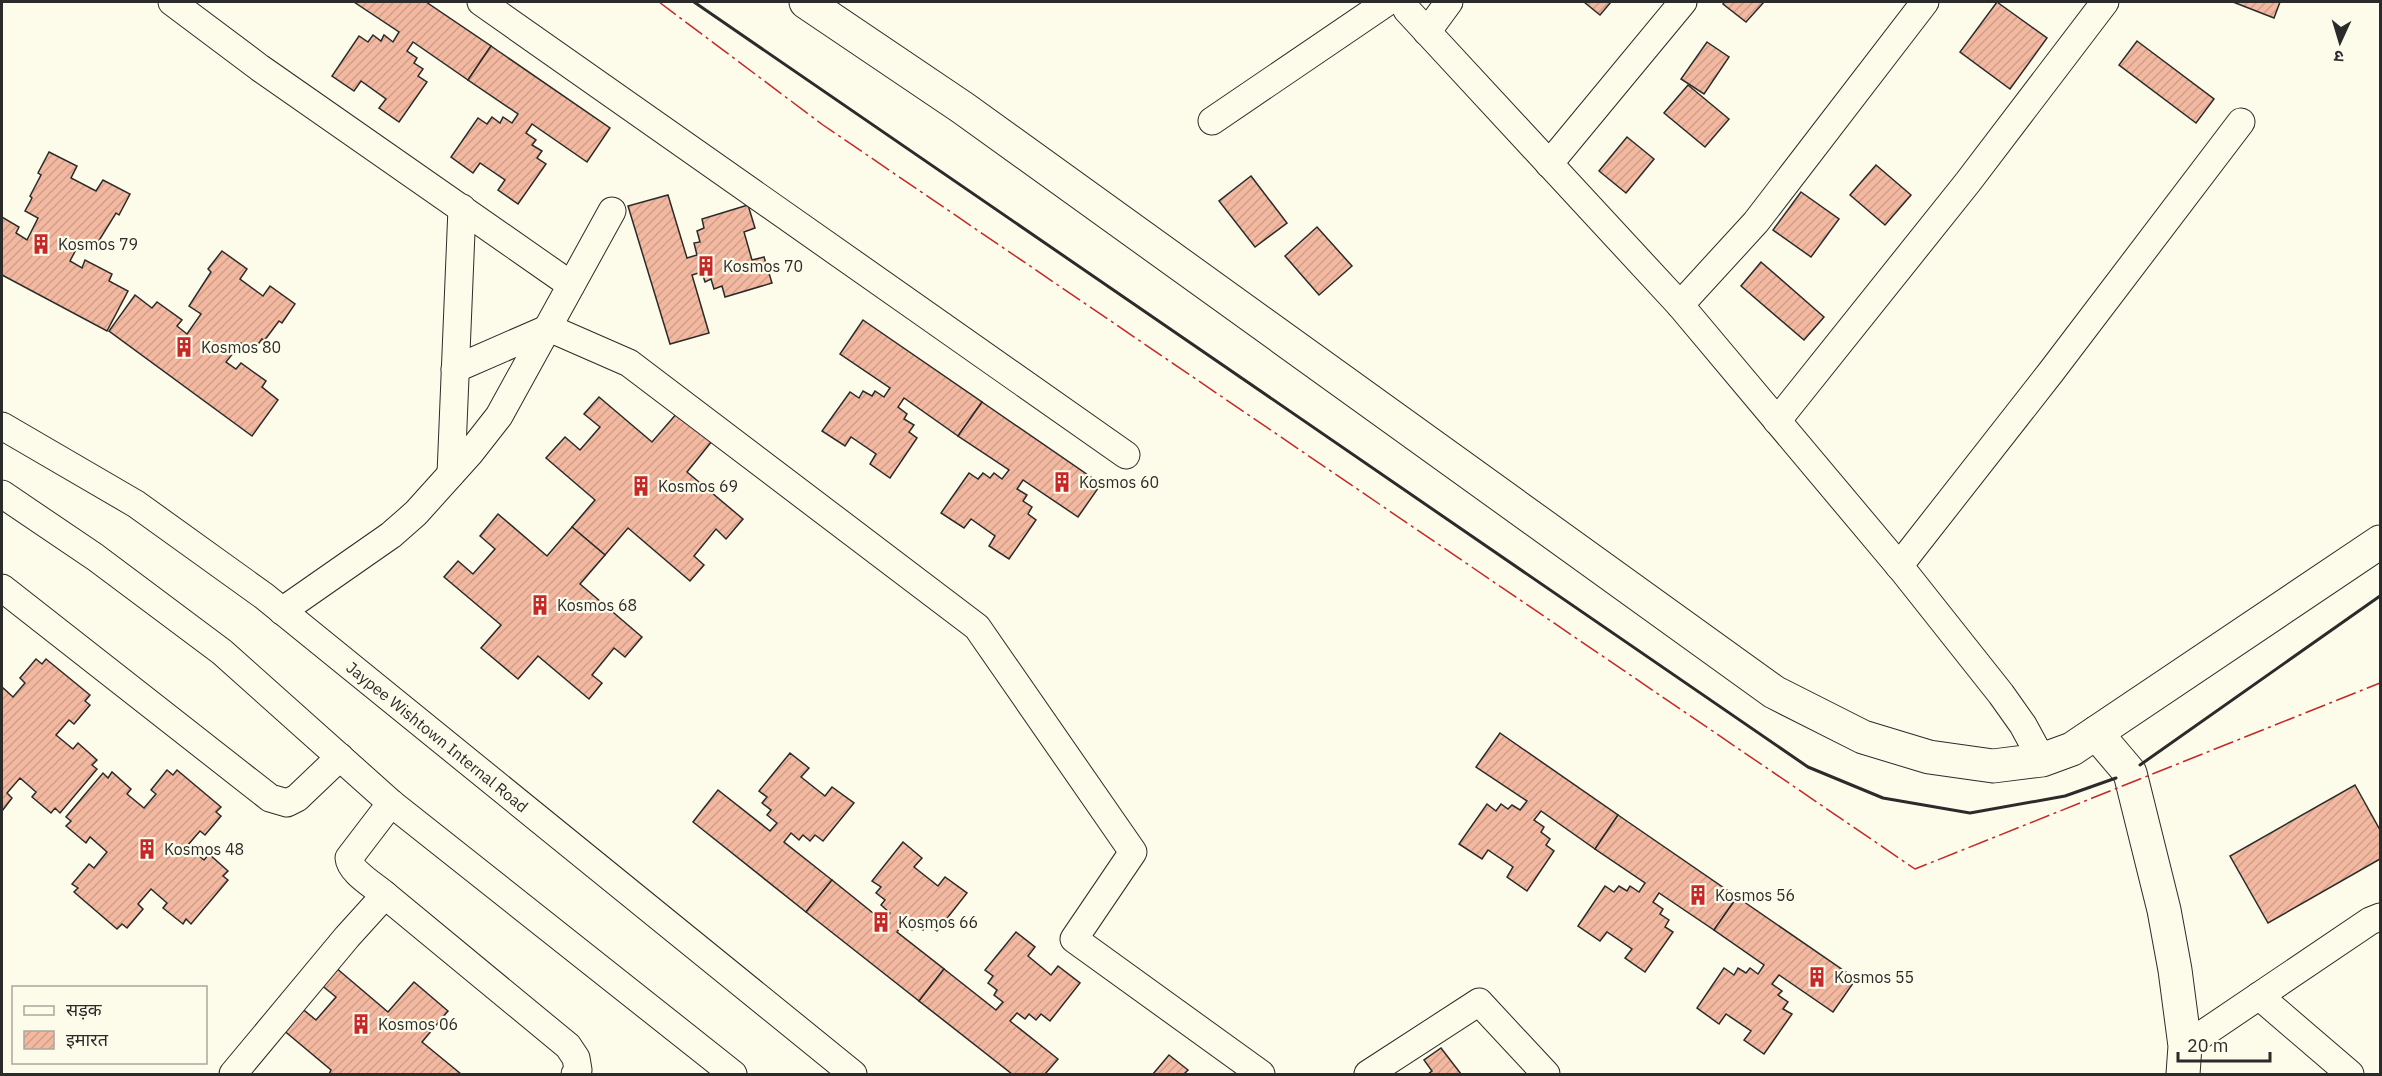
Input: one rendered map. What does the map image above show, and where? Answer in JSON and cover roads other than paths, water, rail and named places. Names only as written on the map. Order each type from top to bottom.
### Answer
[{"type":"street","points":[[172,2],[260,68],[571,285]]},
{"type":"street","points":[[481,2],[1126,455]]},
{"type":"street","points":[[806,2],[963,108],[1774,692],[1863,737],[1929,757],[1993,766],[2042,760],[2072,749],[2380,542]]},
{"type":"street","points":[[1212,121],[1387,2]]},
{"type":"street","points":[[1402,2],[1427,32],[1680,305],[1899,566],[2001,694],[2023,725],[2042,760]]},
{"type":"street","points":[[1427,32],[1449,2]]},
{"type":"street","points":[[1549,164],[1683,2]]},
{"type":"street","points":[[1680,305],[1756,222],[1925,2]]},
{"type":"street","points":[[1777,421],[1968,183],[2105,2]]},
{"type":"street","points":[[1899,566],[2051,372],[2241,122]]},
{"type":"street","points":[[451,474],[462,208]]},
{"type":"street","points":[[282,610],[391,535],[416,513],[499,416],[612,211]]},
{"type":"street","points":[[455,369],[549,328],[629,363],[977,627],[1133,852],[1074,939],[1261,1074]]},
{"type":"street","name":"Jaypee Wishtown Internal Road","points":[[4,432],[136,504],[282,610],[852,1074]]},
{"type":"street","points":[[2,494],[95,556],[222,652],[391,803],[729,1073]]},
{"type":"street","points":[[2,588],[270,798],[287,803],[297,798],[340,757]]},
{"type":"street","points":[[2096,733],[2130,772],[2164,910],[2175,970],[2184,1060]]},
{"type":"street","points":[[391,803],[349,858],[353,868],[568,1046],[576,1058],[578,1070],[575,1074]]},
{"type":"street","points":[[233,1074],[385,895]]},
{"type":"street","points":[[2184,1060],[2259,996],[2370,921],[2380,917]]},
{"type":"street","points":[[2259,996],[2350,1074]]},
{"type":"street","points":[[1368,1074],[1479,1002],[1545,1074]]},
{"type":"place","name":"Kosmos 79","points":[[41,244]]},
{"type":"place","name":"Kosmos 70","points":[[706,266]]},
{"type":"place","name":"Kosmos 80","points":[[184,347]]},
{"type":"place","name":"Kosmos 60","points":[[1062,482]]},
{"type":"place","name":"Kosmos 69","points":[[641,486]]},
{"type":"place","name":"Kosmos 68","points":[[540,605]]},
{"type":"place","name":"Kosmos 48","points":[[147,849]]},
{"type":"place","name":"Kosmos 56","points":[[1698,895]]},
{"type":"place","name":"Kosmos 66","points":[[881,922]]},
{"type":"place","name":"Kosmos 55","points":[[1817,977]]},
{"type":"place","name":"Kosmos 06","points":[[361,1024]]}]
